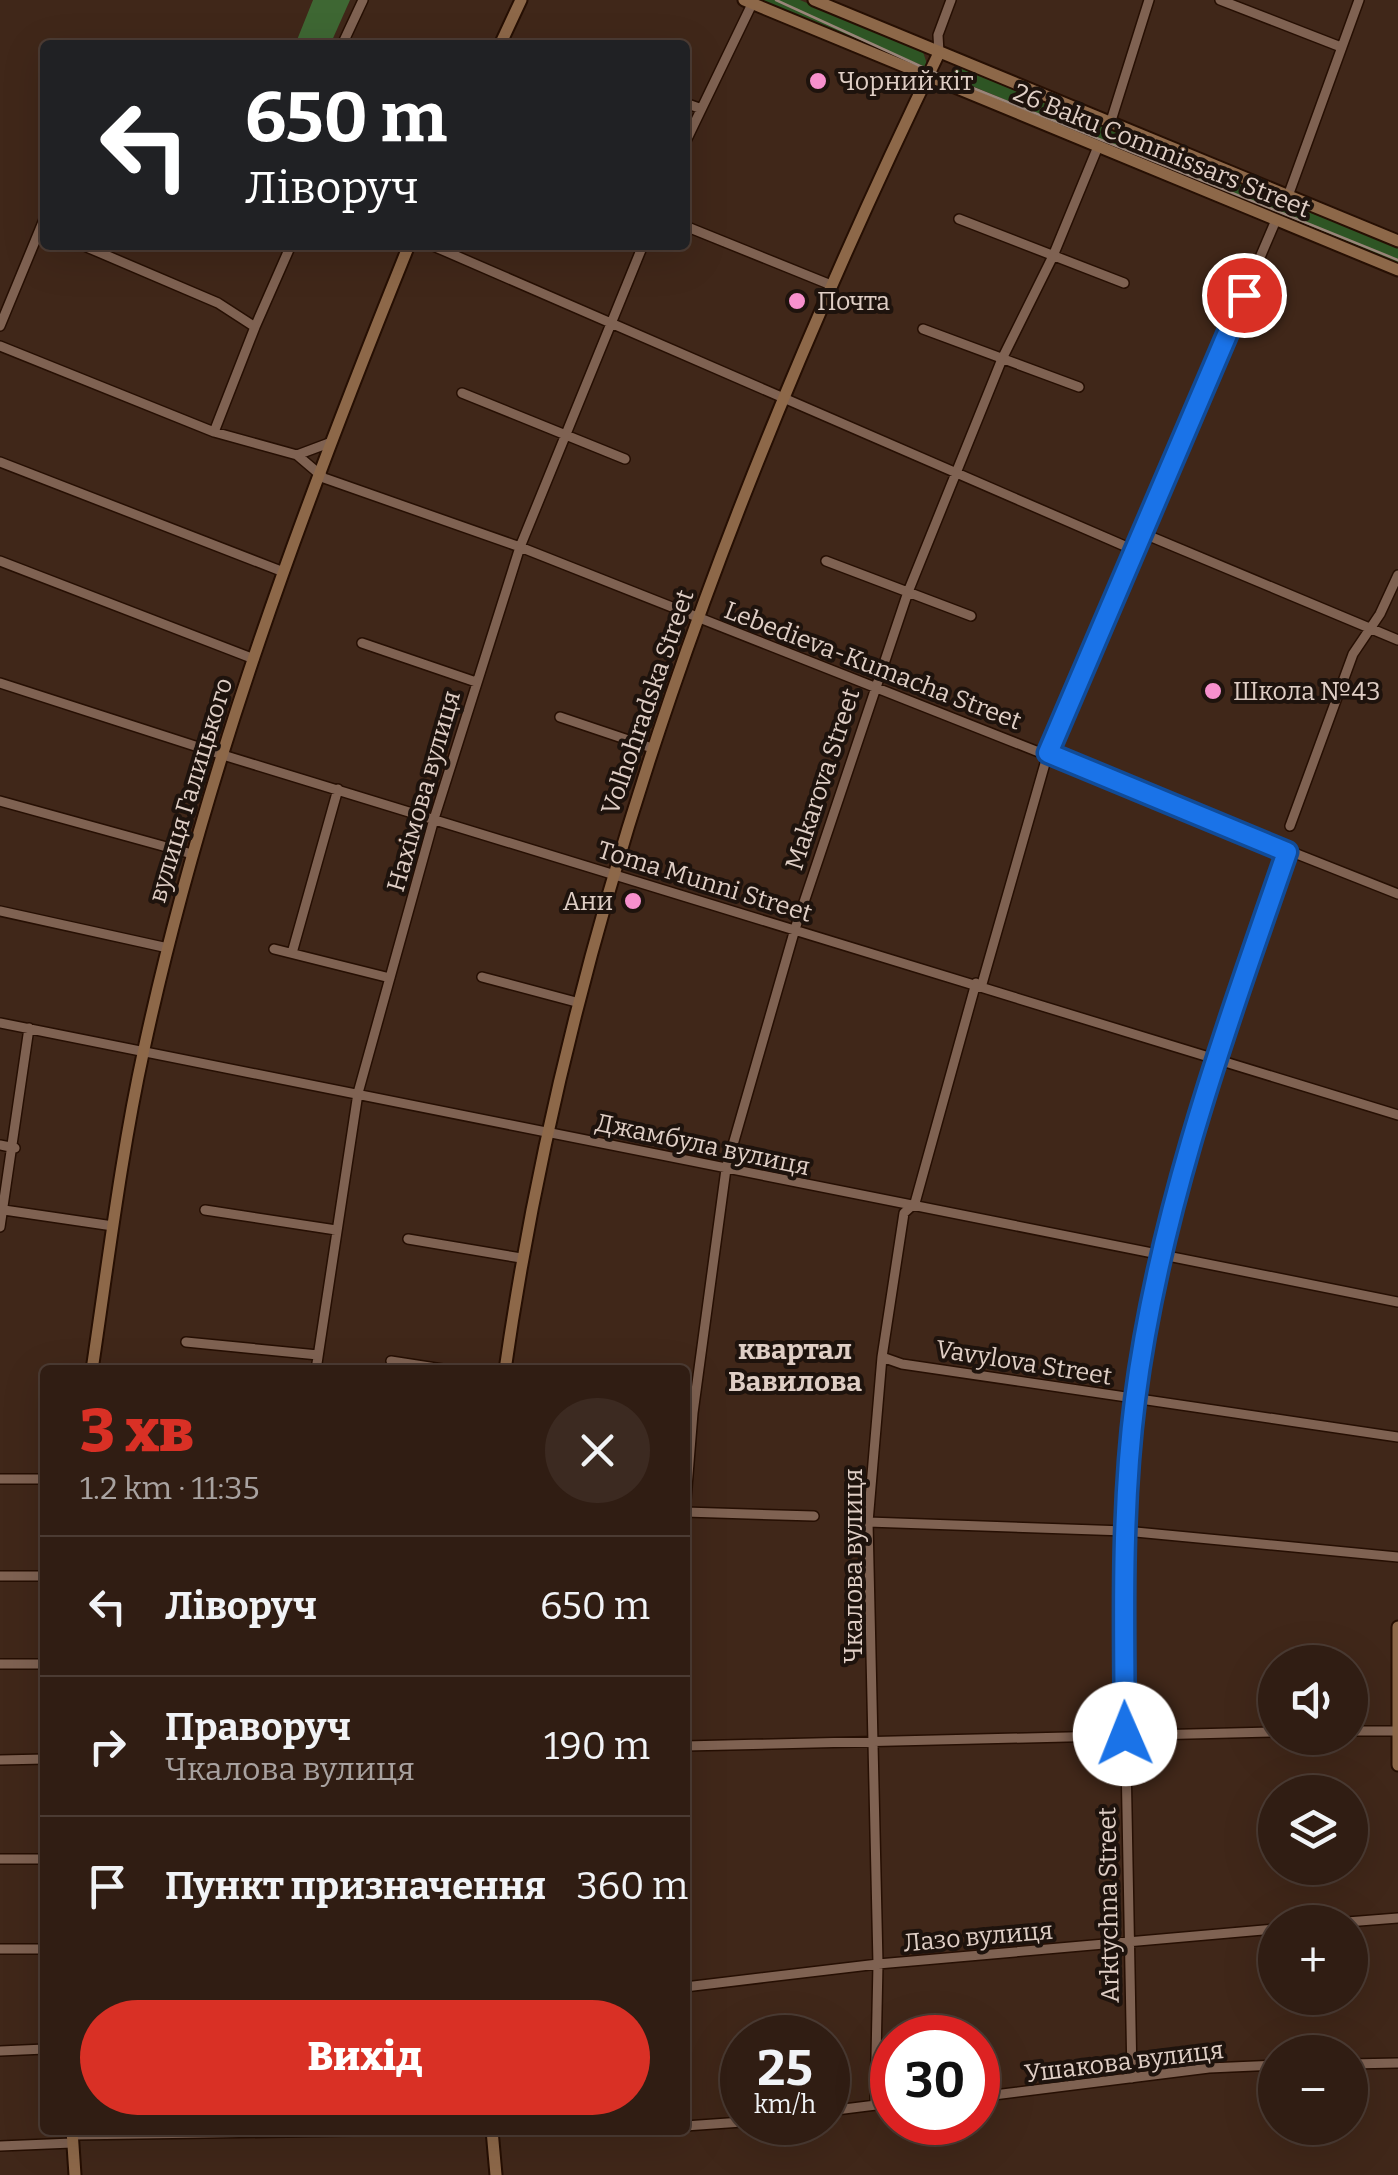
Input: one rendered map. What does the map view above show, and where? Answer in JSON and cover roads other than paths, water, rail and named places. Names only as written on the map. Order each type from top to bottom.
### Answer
[{"type":"street","points":[[344,40],[363,0]]},
{"type":"street","points":[[502,40],[520,0]]},
{"type":"street","name":"26 Baku Commissars Street","points":[[814,0],[1398,241]]},
{"type":"street","points":[[939,53],[938,35],[951,0]]},
{"type":"street","points":[[1110,124],[1149,0]]},
{"type":"street","points":[[1220,0],[1341,47]]},
{"type":"street","points":[[1288,196],[1359,0]]},
{"type":"street","points":[[690,130],[748,2]]},
{"type":"street","name":"26 Baku Commissars Street","points":[[748,2],[927,80],[1398,270]]},
{"type":"street","name":"Volhohradska Street","points":[[506,1365],[544,1132],[576,1002],[652,748],[697,618],[831,284],[939,53]]},
{"type":"street","points":[[690,104],[699,108]]},
{"type":"street","name":"Makarova Street","points":[[690,1451],[726,1169],[794,929],[908,592],[1002,359],[1053,256],[1097,148]]},
{"type":"street","points":[[1262,214],[1272,189]]},
{"type":"street","points":[[959,219],[1124,283]]},
{"type":"street","name":"Чкалова вулиця","points":[[877,2015],[868,1522],[882,1357],[904,1213],[915,1203],[1048,753],[1276,220]]},
{"type":"street","points":[[690,228],[831,284]]},
{"type":"street","points":[[0,326],[40,233]]},
{"type":"street","points":[[94,250],[218,302],[255,327]]},
{"type":"street","points":[[214,432],[289,250]]},
{"type":"street","name":"вулиця Галицького","points":[[93,1365],[143,1052],[192,854],[280,570],[407,250]]},
{"type":"street","points":[[442,250],[1134,550]]},
{"type":"street","name":"Нахімова вулиця","points":[[317,1365],[358,1092],[434,818],[520,547],[641,250]]},
{"type":"street","points":[[922,329],[1079,387]]},
{"type":"street","name":"Lebedieva-Kumacha Street","points":[[0,346],[214,432],[297,455],[324,478],[520,547],[1398,894]]},
{"type":"street","points":[[462,393],[624,459]]},
{"type":"street","points":[[297,455],[329,443]]},
{"type":"street","points":[[0,462],[280,570]]},
{"type":"street","points":[[1142,533],[1398,640]]},
{"type":"street","points":[[826,561],[971,616]]},
{"type":"street","points":[[0,562],[254,658]]},
{"type":"street","points":[[1290,826],[1353,654],[1380,614],[1398,575]]},
{"type":"street","points":[[362,643],[476,682]]},
{"type":"street","name":"Toma Munni Street","points":[[0,683],[223,756],[1398,1115]]},
{"type":"street","points":[[560,717],[652,748]]},
{"type":"street","points":[[292,953],[338,790]]},
{"type":"street","points":[[0,801],[192,854]]},
{"type":"street","name":"Arktychna Street","points":[[1132,2078],[1126,1944],[1125,1531],[1135,1400],[1161,1255],[1217,1058],[1287,852]]},
{"type":"street","points":[[0,911],[168,948]]},
{"type":"street","points":[[274,948],[390,978]]},
{"type":"street","points":[[482,977],[576,1002]]},
{"type":"street","name":"Джамбула вулиця","points":[[0,1022],[1398,1302]]},
{"type":"street","points":[[0,1227],[15,1148],[29,1028]]},
{"type":"street","points":[[0,1146],[15,1148]]},
{"type":"street","points":[[4,1210],[113,1226]]},
{"type":"street","points":[[204,1210],[336,1230]]},
{"type":"street","points":[[408,1239],[521,1258]]},
{"type":"street","points":[[186,1342],[318,1355]]},
{"type":"street","name":"Vavylova Street","points":[[882,1357],[1135,1400],[1398,1437]]},
{"type":"street","points":[[392,1361],[417,1365]]},
{"type":"street","points":[[0,1479],[40,1479]]},
{"type":"street","points":[[690,1512],[814,1516]]},
{"type":"street","points":[[868,1522],[1125,1531],[1398,1557]]},
{"type":"street","points":[[0,1576],[40,1576]]},
{"type":"street","points":[[1398,1627],[1398,1765]]},
{"type":"street","points":[[0,1664],[40,1664]]},
{"type":"street","points":[[1368,1732],[1396,1731]]},
{"type":"street","points":[[690,1746],[1258,1732]]},
{"type":"street","points":[[0,1760],[40,1760]]},
{"type":"street","points":[[0,1860],[40,1859]]},
{"type":"street","points":[[1368,1920],[1398,1918]]},
{"type":"street","name":"Лазо вулиця","points":[[690,1986],[878,1964],[1258,1932]]},
{"type":"street","points":[[0,1949],[40,1949]]},
{"type":"street","points":[[0,2051],[40,2049]]},
{"type":"street","points":[[1368,2064],[1398,2063]]},
{"type":"street","name":"Ушакова вулиця","points":[[1000,2094],[1258,2067]]},
{"type":"street","points":[[690,2126],[720,2124]]},
{"type":"street","points":[[0,2146],[72,2136],[130,2135]]},
{"type":"street","points":[[492,2135],[496,2175]]},
{"type":"street","points":[[72,2136],[75,2175]]},
{"type":"tram line","points":[[776,0],[931,71],[1398,260]]},
{"type":"place","name":"Чорний кіт","points":[[818,81]]},
{"type":"place","name":"Почта","points":[[797,301]]},
{"type":"place","name":"Школа №43","points":[[1213,691]]},
{"type":"place","name":"Ани","points":[[633,901]]},
{"type":"district","name":"квартал Вавилова","points":[[795,1365]]}]
